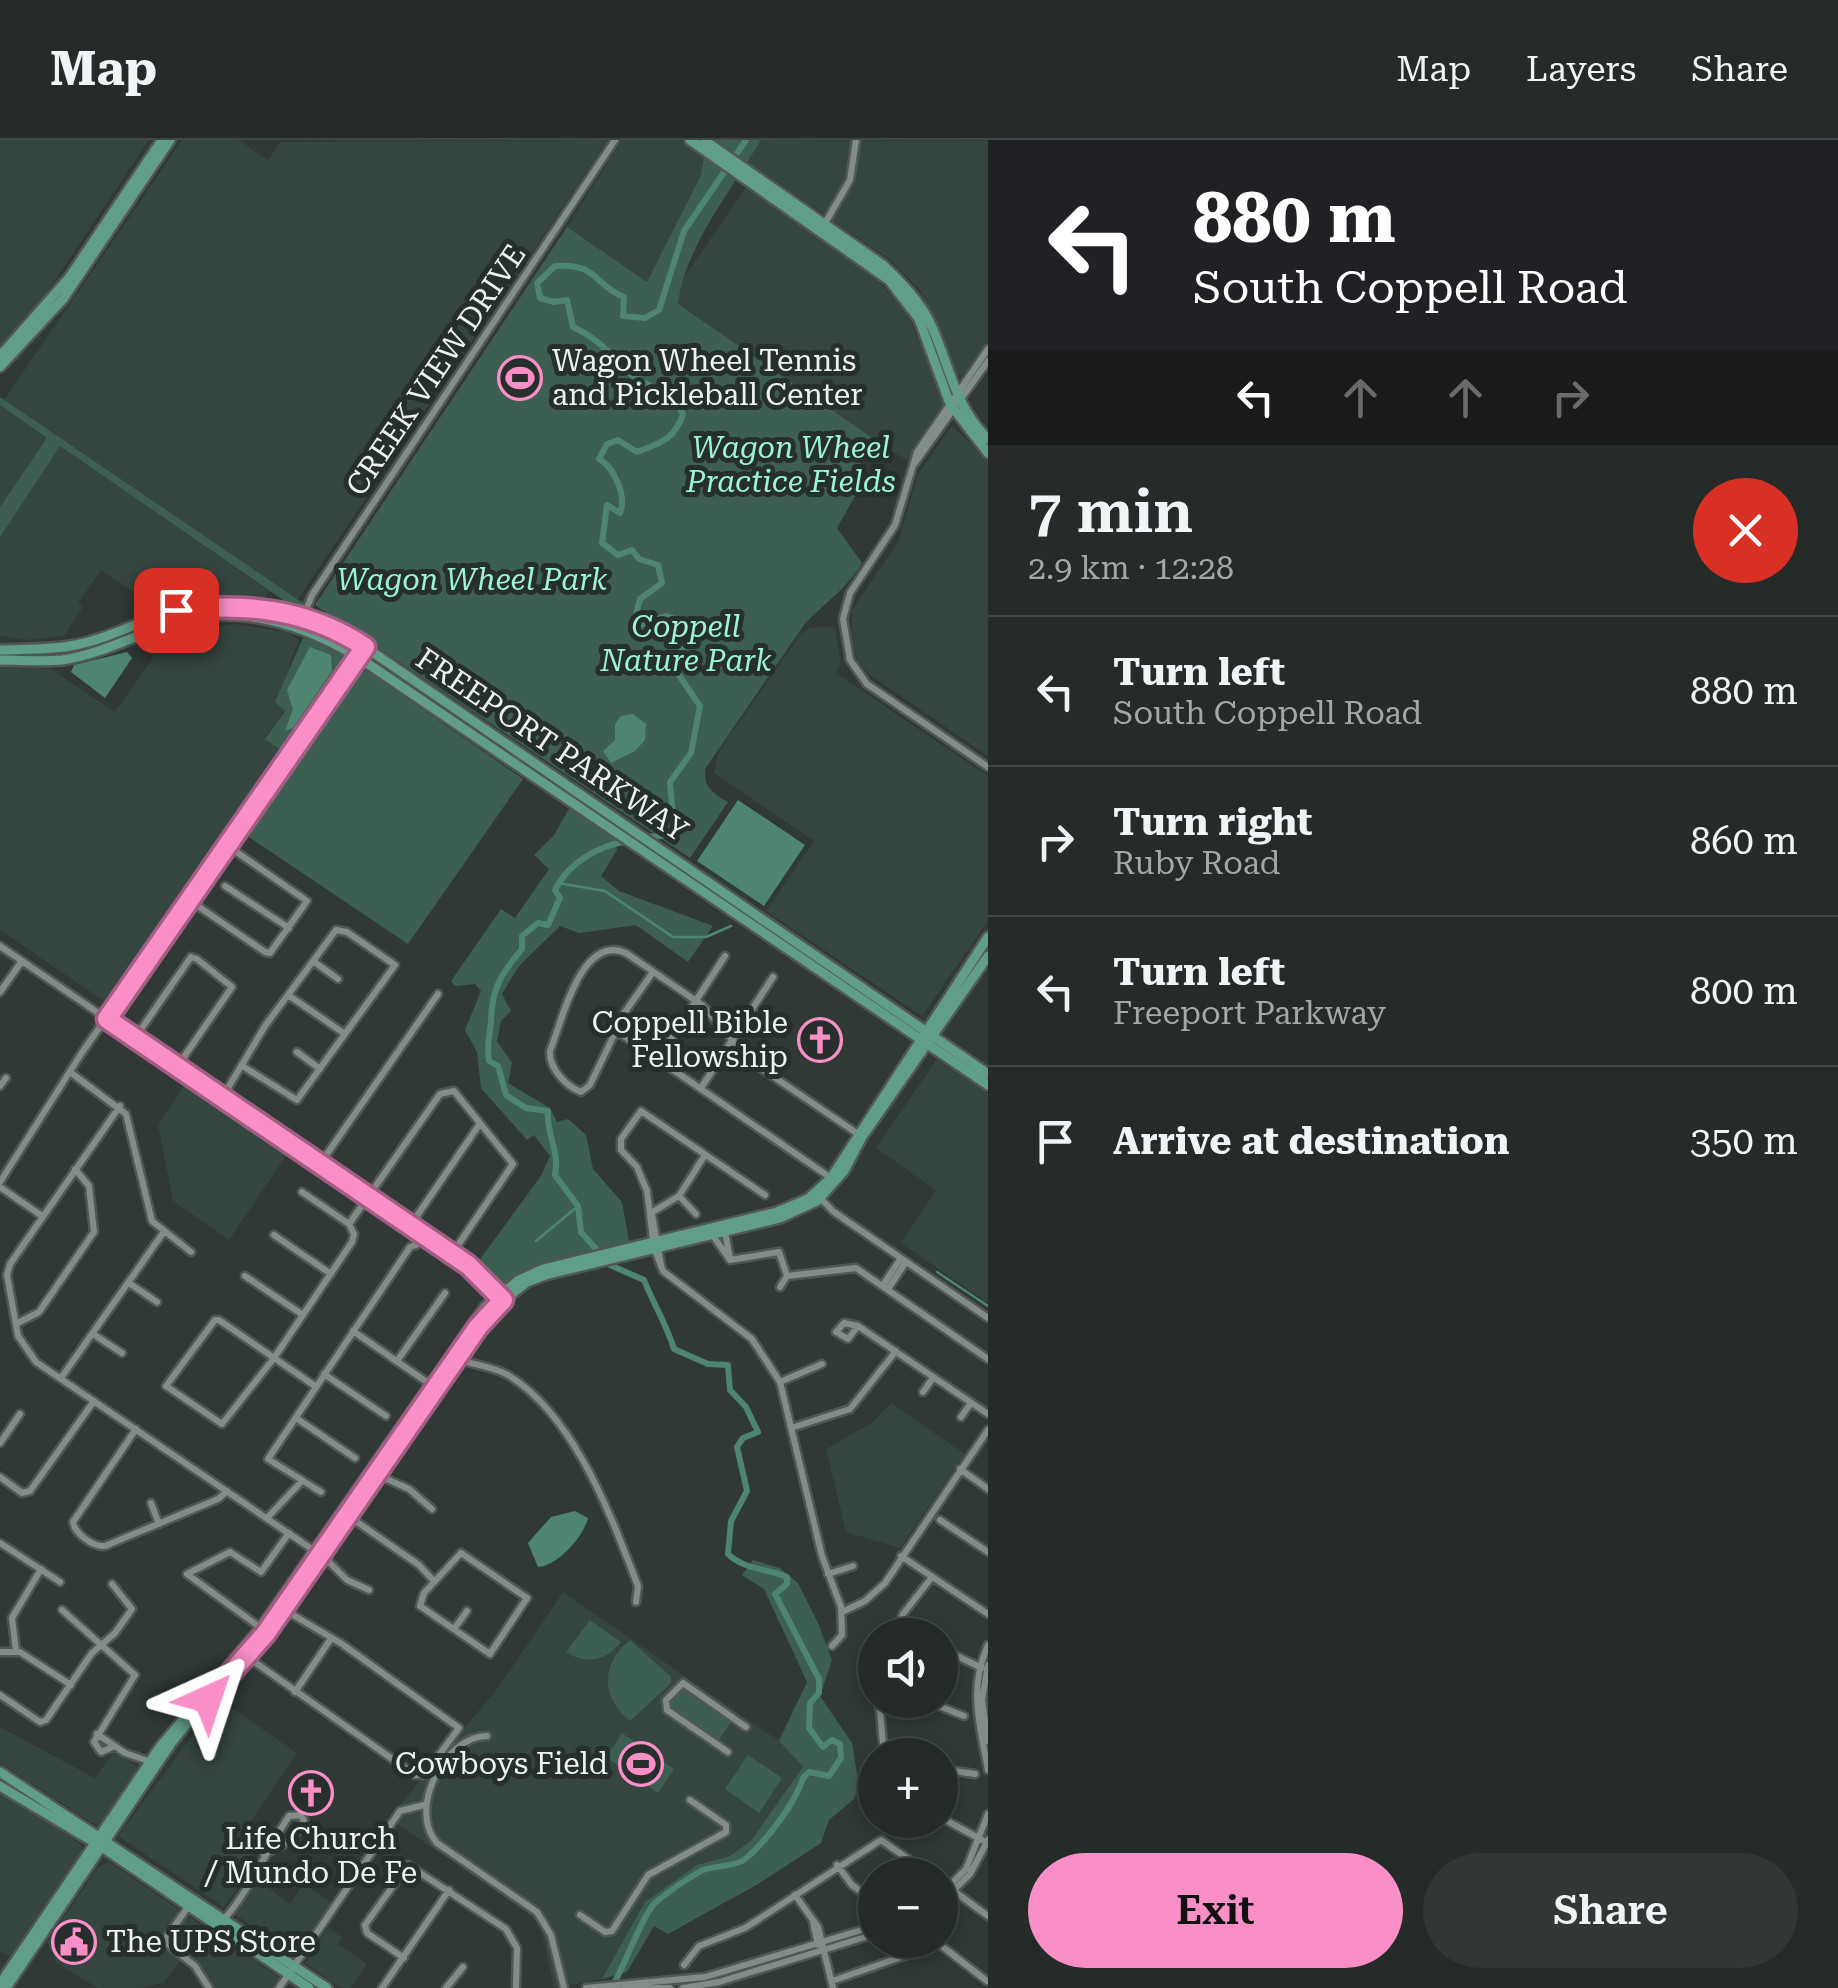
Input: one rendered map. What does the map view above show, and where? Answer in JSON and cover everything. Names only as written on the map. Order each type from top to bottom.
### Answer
[{"type":"main road","points":[[0,368],[69,278],[162,140]]},
{"type":"main road","points":[[0,356],[71,286],[170,140]]},
{"type":"main road","points":[[690,140],[706,141],[717,154]]},
{"type":"main road","points":[[690,140],[823,226],[904,291],[955,403],[988,453]]},
{"type":"main road","points":[[955,403],[988,439]]},
{"type":"main road","name":"FREEPORT PARKWAY","points":[[0,660],[62,660],[176,610],[210,612],[253,606],[301,621],[362,652],[538,766],[571,796]]},
{"type":"main road","name":"FREEPORT PARKWAY","points":[[0,650],[69,646],[131,633]]},
{"type":"main road","name":"FREEPORT PARKWAY","points":[[362,652],[370,664],[412,686],[532,778],[571,796],[988,1074]]},
{"type":"main road","points":[[352,666],[370,664]]},
{"type":"main road","points":[[532,778],[538,766]]},
{"type":"main road","points":[[818,1196],[987,941]]},
{"type":"main road","points":[[927,1036],[988,956]]},
{"type":"main road","name":"FREEPORT PARKWAY","points":[[927,1036],[988,1085]]},
{"type":"main road","points":[[244,1654],[500,1297],[527,1282],[584,1262],[792,1215],[844,1172],[859,1135]]},
{"type":"main road","points":[[345,1514],[377,1475],[433,1386]]},
{"type":"main road","points":[[0,1984],[58,1911],[153,1763],[283,1609],[318,1553]]},
{"type":"main road","points":[[6,1988],[64,1890],[116,1827],[153,1763]]},
{"type":"main road","points":[[0,1772],[32,1799],[101,1841],[161,1886],[223,1916],[309,1988]]},
{"type":"main road","points":[[0,1786],[32,1799]]},
{"type":"main road","points":[[116,1827],[118,1848]]},
{"type":"main road","points":[[101,1841],[118,1848],[293,1973],[328,1988]]},
{"type":"main road","points":[[58,1911],[64,1890]]},
{"type":"street","name":"CREEK VIEW DRIVE","points":[[301,621],[312,595],[615,140]]},
{"type":"street","points":[[823,226],[850,180],[856,140]]},
{"type":"street","points":[[988,349],[914,464],[902,490],[894,525],[845,606],[846,649],[867,684],[988,767]]},
{"type":"street","points":[[955,403],[988,362]]},
{"type":"street","points":[[42,1216],[0,1184],[70,1072],[362,652]]},
{"type":"street","points":[[190,900],[265,952],[270,952],[289,928],[307,901],[228,846]]},
{"type":"street","points":[[226,886],[289,928]]},
{"type":"street","points":[[222,1098],[288,995],[336,930],[343,929],[395,965],[297,1100],[244,1067]]},
{"type":"street","points":[[0,946],[452,1254],[500,1297]]},
{"type":"street","points":[[653,972],[616,1030],[585,1091],[571,1087],[549,1059],[584,968],[598,953],[617,950],[653,972],[714,1015],[730,1039],[757,1066],[859,1135]]},
{"type":"street","points":[[658,1059],[725,956]]},
{"type":"street","points":[[135,1038],[190,957],[232,987],[176,1067]]},
{"type":"street","points":[[0,992],[22,960]]},
{"type":"street","points":[[313,961],[338,978]]},
{"type":"street","points":[[701,1088],[774,977]]},
{"type":"street","points":[[320,1164],[438,994]]},
{"type":"street","points":[[288,995],[345,1034]]},
{"type":"street","points":[[616,1030],[832,1178]]},
{"type":"street","points":[[296,1052],[320,1069]]},
{"type":"street","points":[[70,1072],[120,1106],[133,1130],[150,1216],[163,1233],[191,1252]]},
{"type":"street","points":[[0,1086],[6,1078]]},
{"type":"street","points":[[349,1224],[440,1094],[449,1090],[459,1096],[513,1164],[452,1254]]},
{"type":"street","points":[[120,1106],[8,1268],[15,1324],[25,1351],[318,1553],[354,1584],[369,1590]]},
{"type":"street","points":[[765,1195],[642,1111],[619,1144],[642,1178],[660,1266],[676,1285],[752,1339],[780,1382],[828,1574],[842,1612],[842,1635],[832,1646]]},
{"type":"street","points":[[410,1226],[480,1126]]},
{"type":"street","points":[[651,1213],[678,1196],[705,1155]]},
{"type":"street","points":[[15,1324],[39,1312],[94,1232],[89,1186],[76,1168]]},
{"type":"street","points":[[302,1192],[349,1224],[354,1234],[274,1358],[222,1424],[166,1386],[215,1320],[274,1358],[315,1386]]},
{"type":"street","points":[[678,1196],[696,1214]]},
{"type":"street","points":[[818,1196],[988,1318]]},
{"type":"street","points":[[724,1228],[730,1260]]},
{"type":"street","points":[[711,1232],[730,1260]]},
{"type":"street","points":[[61,1378],[163,1233]]},
{"type":"street","points":[[274,1235],[331,1274]]},
{"type":"street","points":[[320,1492],[268,1460],[315,1386],[416,1245]]},
{"type":"street","points":[[730,1260],[780,1252],[786,1276],[780,1287]]},
{"type":"street","points":[[886,1287],[904,1260]]},
{"type":"street","points":[[786,1276],[814,1276],[852,1266],[988,1358]]},
{"type":"street","points":[[246,1276],[302,1316]]},
{"type":"street","points":[[129,1284],[156,1302]]},
{"type":"street","points":[[396,1361],[446,1293]]},
{"type":"street","points":[[858,1326],[988,1414]]},
{"type":"street","points":[[353,1332],[433,1386]]},
{"type":"street","points":[[93,1334],[122,1353]]},
{"type":"street","points":[[791,1428],[850,1409],[896,1351]]},
{"type":"street","points":[[454,1357],[507,1375],[558,1424],[600,1489],[638,1586],[636,1602]]},
{"type":"street","points":[[780,1382],[822,1364]]},
{"type":"street","points":[[324,1374],[386,1416]]},
{"type":"street","points":[[923,1392],[933,1378]]},
{"type":"street","points":[[0,1478],[27,1493],[94,1401]]},
{"type":"street","points":[[961,1417],[971,1403]]},
{"type":"street","points":[[0,1442],[20,1414]]},
{"type":"street","points":[[296,1418],[355,1458]]},
{"type":"street","points":[[136,1429],[74,1517],[73,1526],[102,1547],[227,1491]]},
{"type":"street","points":[[842,1612],[873,1595],[988,1430]]},
{"type":"street","points":[[960,1470],[988,1489]]},
{"type":"street","points":[[377,1475],[409,1489],[432,1509]]},
{"type":"street","points":[[267,1518],[301,1482]]},
{"type":"street","points":[[151,1503],[159,1524]]},
{"type":"street","points":[[345,1514],[434,1581]]},
{"type":"street","points":[[940,1520],[988,1552]]},
{"type":"street","points":[[261,1628],[187,1574],[230,1552],[261,1572],[289,1534]]},
{"type":"street","points":[[0,1543],[60,1582]]},
{"type":"street","points":[[460,1553],[527,1598],[490,1654],[420,1606],[434,1581],[460,1553]]},
{"type":"street","points":[[900,1556],[988,1614]]},
{"type":"street","points":[[828,1574],[853,1566]]},
{"type":"street","points":[[16,1651],[12,1618],[41,1570]]},
{"type":"street","points":[[901,1618],[932,1577]]},
{"type":"street","points":[[0,1695],[43,1722],[102,1645],[115,1634],[132,1606],[112,1584]]},
{"type":"street","points":[[244,1654],[421,1776],[460,1728],[283,1609]]},
{"type":"street","points":[[62,1610],[135,1675],[97,1734],[95,1749],[108,1753],[115,1746]]},
{"type":"street","points":[[454,1629],[466,1611]]},
{"type":"street","points":[[295,1692],[330,1640]]},
{"type":"street","points":[[988,1645],[983,1717],[988,1742]]},
{"type":"street","points":[[0,1652],[16,1651],[70,1685]]},
{"type":"street","points":[[958,1656],[986,1668]]},
{"type":"street","points":[[986,1668],[976,1712],[988,1770]]},
{"type":"street","points":[[728,1752],[667,1710],[666,1700],[683,1683],[746,1727]]},
{"type":"street","points":[[958,1714],[964,1716]]},
{"type":"street","points":[[97,1734],[153,1763]]},
{"type":"street","points":[[487,1736],[462,1743],[432,1782],[424,1805],[427,1828],[437,1844],[537,1912],[550,1934],[564,1988]]},
{"type":"street","points":[[958,1772],[975,1774]]},
{"type":"street","points":[[580,1915],[605,1932],[612,1931],[650,1874],[726,1832],[726,1825],[690,1800]]},
{"type":"street","points":[[279,1988],[293,1973],[400,1811],[424,1805]]},
{"type":"street","points":[[958,1880],[986,1842],[988,1814]]},
{"type":"street","points":[[223,1916],[289,1816],[300,1815],[304,1820],[298,1832],[284,1846],[264,1854]]},
{"type":"street","points":[[958,1827],[986,1842]]},
{"type":"street","points":[[684,1965],[702,1944],[745,1928],[837,1864],[881,1840],[907,1858]]},
{"type":"street","points":[[837,1864],[858,1889]]},
{"type":"street","points":[[404,1958],[365,1930],[404,1866],[412,1866],[512,1935],[517,1948],[516,1988]]},
{"type":"street","points":[[382,1988],[448,1890]]},
{"type":"street","points":[[958,1894],[988,1916]]},
{"type":"street","points":[[795,1895],[814,1922],[832,1984],[938,1944],[987,1981],[979,1988]]},
{"type":"street","points":[[192,1901],[164,1941],[195,1966],[208,1988]]},
{"type":"street","points":[[586,1988],[705,1978],[858,1935]]},
{"type":"street","points":[[683,1988],[719,1982],[821,1945]]},
{"type":"street","points":[[446,1988],[462,1967]]},
{"type":"street","points":[[288,1988],[293,1973]]},
{"type":"street","points":[[625,1985],[670,1988]]},
{"type":"shaded area","points":[[0,140],[149,140],[45,295],[0,346]]},
{"type":"shaded area","points":[[182,140],[238,140],[268,160],[281,142],[608,140],[297,600],[4,400]]},
{"type":"shaded area","points":[[622,140],[679,140],[704,156],[701,175],[647,283],[567,227]]},
{"type":"shaded area","points":[[761,140],[988,141],[988,340],[967,371],[957,377],[920,290],[889,259],[748,162]]},
{"type":"shaded area","points":[[747,186],[872,274],[908,314],[945,405],[907,461],[677,305],[680,283]]},
{"type":"shaded area","points":[[0,405],[48,438],[0,507]]},
{"type":"shaded area","points":[[952,426],[988,459],[988,756],[870,675],[858,661],[851,638],[852,610],[898,542],[918,474]]},
{"type":"shaded area","points":[[60,445],[269,591],[263,600],[203,600],[160,611],[101,570],[78,603],[83,607],[64,636],[27,640],[0,636],[0,537]]},
{"type":"shaded area","points":[[233,624],[288,632],[299,640],[290,663],[285,710],[265,738],[283,751],[115,992],[104,1001],[0,930],[0,666],[51,669],[115,712],[153,658],[147,645],[159,635]]},
{"type":"shaded area","points":[[835,626],[841,664],[836,673],[988,776],[988,921],[922,1016],[766,911],[814,841],[714,773],[719,751],[800,635],[809,628]]},
{"type":"shaded area","points":[[310,647],[331,655],[332,671],[293,728],[285,731],[293,709],[287,690]]},
{"type":"shaded area","points":[[127,652],[132,658],[105,698],[71,672],[74,665]]},
{"type":"shaded area","points":[[633,714],[646,724],[645,740],[635,751],[611,763],[603,751],[615,740],[615,724],[621,716]]},
{"type":"shaded area","points":[[738,800],[805,845],[764,906],[697,861]]},
{"type":"shaded area","points":[[937,1059],[988,1093],[988,1303],[901,1243],[936,1190],[876,1148]]},
{"type":"shaded area","points":[[188,1080],[290,1150],[229,1240],[173,1201],[158,1125]]},
{"type":"shaded area","points":[[891,1403],[965,1454],[900,1548],[846,1532],[826,1449],[873,1422]]},
{"type":"shaded area","points":[[575,1511],[588,1518],[581,1534],[561,1556],[538,1567],[528,1543],[551,1517]]},
{"type":"shaded area","points":[[563,1592],[779,1741],[803,1767],[752,1841],[730,1856],[697,1865],[602,1979],[554,1988],[542,1933],[533,1917],[389,1818],[498,1688]]},
{"type":"shaded area","points":[[219,1699],[297,1753],[235,1845],[256,1860],[224,1907],[118,1836]]},
{"type":"shaded area","points":[[0,1727],[95,1778],[113,1752],[138,1767],[98,1825],[0,1763]]},
{"type":"shaded area","points":[[0,1791],[81,1844],[82,1852],[10,1957],[0,1950]]},
{"type":"shaded area","points":[[109,1862],[280,1978],[273,1988],[215,1988],[195,1957],[190,1964],[181,1960],[163,1983],[141,1988],[98,1988],[57,1963],[47,1942],[98,1867]]},
{"type":"shaded area","points":[[255,1877],[290,1904],[304,1884],[333,1904],[297,1958],[233,1913]]},
{"type":"shaded area","points":[[328,1928],[342,1937],[338,1944],[367,1964],[351,1988],[341,1988],[305,1963]]},
{"type":"green space","points":[[716,140],[761,140],[700,240],[682,282],[678,304],[877,441],[861,461],[859,489],[837,528],[862,563],[804,625],[705,769],[710,789],[728,802],[690,858],[315,605],[567,227],[647,282],[701,175],[704,156]]},
{"type":"green space","points":[[0,397],[303,603],[302,609],[299,611],[60,446],[0,537],[0,507],[47,438],[0,405]]},
{"type":"green space","points":[[306,631],[352,661],[287,754],[265,739],[285,711],[275,702]]},
{"type":"green space","points":[[367,671],[523,779],[408,944],[243,833],[357,672]]},
{"type":"green space","points":[[570,807],[615,837],[617,850],[601,876],[619,891],[713,926],[688,962],[636,925],[579,933],[560,926],[519,966],[502,994],[511,1011],[501,1021],[497,1041],[512,1063],[508,1083],[550,1108],[557,1122],[568,1119],[586,1135],[593,1169],[622,1202],[629,1241],[525,1273],[501,1289],[475,1266],[541,1176],[550,1156],[534,1135],[527,1140],[481,1088],[477,1052],[465,1030],[481,991],[475,984],[455,986],[451,981],[501,909],[515,918],[549,869],[534,855],[554,835]]},
{"type":"green space","points":[[753,1560],[780,1568],[798,1583],[832,1660],[820,1696],[852,1743],[858,1789],[854,1799],[829,1820],[821,1843],[758,1884],[668,1934],[654,1926],[627,1972],[602,1979],[645,1902],[697,1865],[730,1856],[751,1841],[803,1767],[779,1741],[807,1682],[764,1589],[742,1575]]},
{"type":"green space","points":[[590,1620],[621,1642],[596,1659],[581,1659],[566,1652]]},
{"type":"green space","points":[[630,1640],[671,1677],[671,1683],[630,1721],[613,1701],[608,1680],[614,1659]]},
{"type":"green space","points":[[682,1684],[733,1719],[717,1742],[666,1706]]},
{"type":"green space","points":[[622,1733],[674,1769],[658,1793],[606,1757]]},
{"type":"green space","points":[[748,1755],[782,1778],[759,1813],[725,1789]]},
{"type":"waterway","points":[[645,837],[662,836],[673,818],[670,782],[691,753],[700,706],[672,665],[682,649],[686,622],[666,616],[640,625],[634,621],[640,599],[662,583],[658,565],[639,559],[632,550],[618,555],[602,543],[607,505],[620,513],[622,499],[614,475],[599,459],[607,444],[618,440],[637,452],[660,443],[676,429],[683,414],[672,400],[634,376],[597,341],[573,327],[567,300],[540,298],[537,283],[555,266],[580,268],[624,297],[623,316],[645,318],[659,310],[684,231],[746,140]]},
{"type":"waterway","points":[[611,1988],[656,1902],[701,1871],[744,1860],[778,1822],[803,1778],[809,1772],[829,1776],[841,1758],[840,1744],[832,1740],[823,1747],[809,1728],[810,1703],[819,1693],[819,1679],[775,1594],[787,1584],[787,1577],[749,1566],[728,1554],[731,1521],[747,1491],[737,1447],[743,1438],[758,1432],[746,1407],[730,1390],[728,1365],[708,1364],[674,1349],[644,1280],[610,1265],[581,1232],[578,1206],[555,1175],[548,1111],[526,1108],[506,1095],[498,1066],[489,1061],[493,999],[503,974],[522,949],[522,936],[538,923],[548,925],[560,898],[555,890],[568,871],[595,851],[628,841]]},
{"type":"waterway","points":[[558,883],[605,891],[673,937],[706,937],[731,926]]},
{"type":"waterway","points":[[536,1241],[578,1206]]},
{"type":"waterway","points":[[937,1272],[988,1306]]},
{"type":"place","name":"Wagon Wheel Tennis and Pickleball Center","points":[[520,378]]},
{"type":"place","name":"Coppell Bible Fellowship","points":[[820,1040]]},
{"type":"place","name":"Cowboys Field","points":[[641,1764]]},
{"type":"place","name":"Life Church / Mundo De Fe","points":[[311,1793]]},
{"type":"place","name":"The UPS Store","points":[[74,1942]]},
{"type":"route","points":[[176,610],[253,606],[303,616],[365,647],[107,1019],[468,1265],[503,1300],[478,1327],[266,1633],[208,1699]]},
{"type":"park label","name":"Wagon Wheel Practice Fields","points":[[791,465]]},
{"type":"park label","name":"Wagon Wheel Park","points":[[472,580]]},
{"type":"park label","name":"Coppell Nature Park","points":[[686,644]]}]
